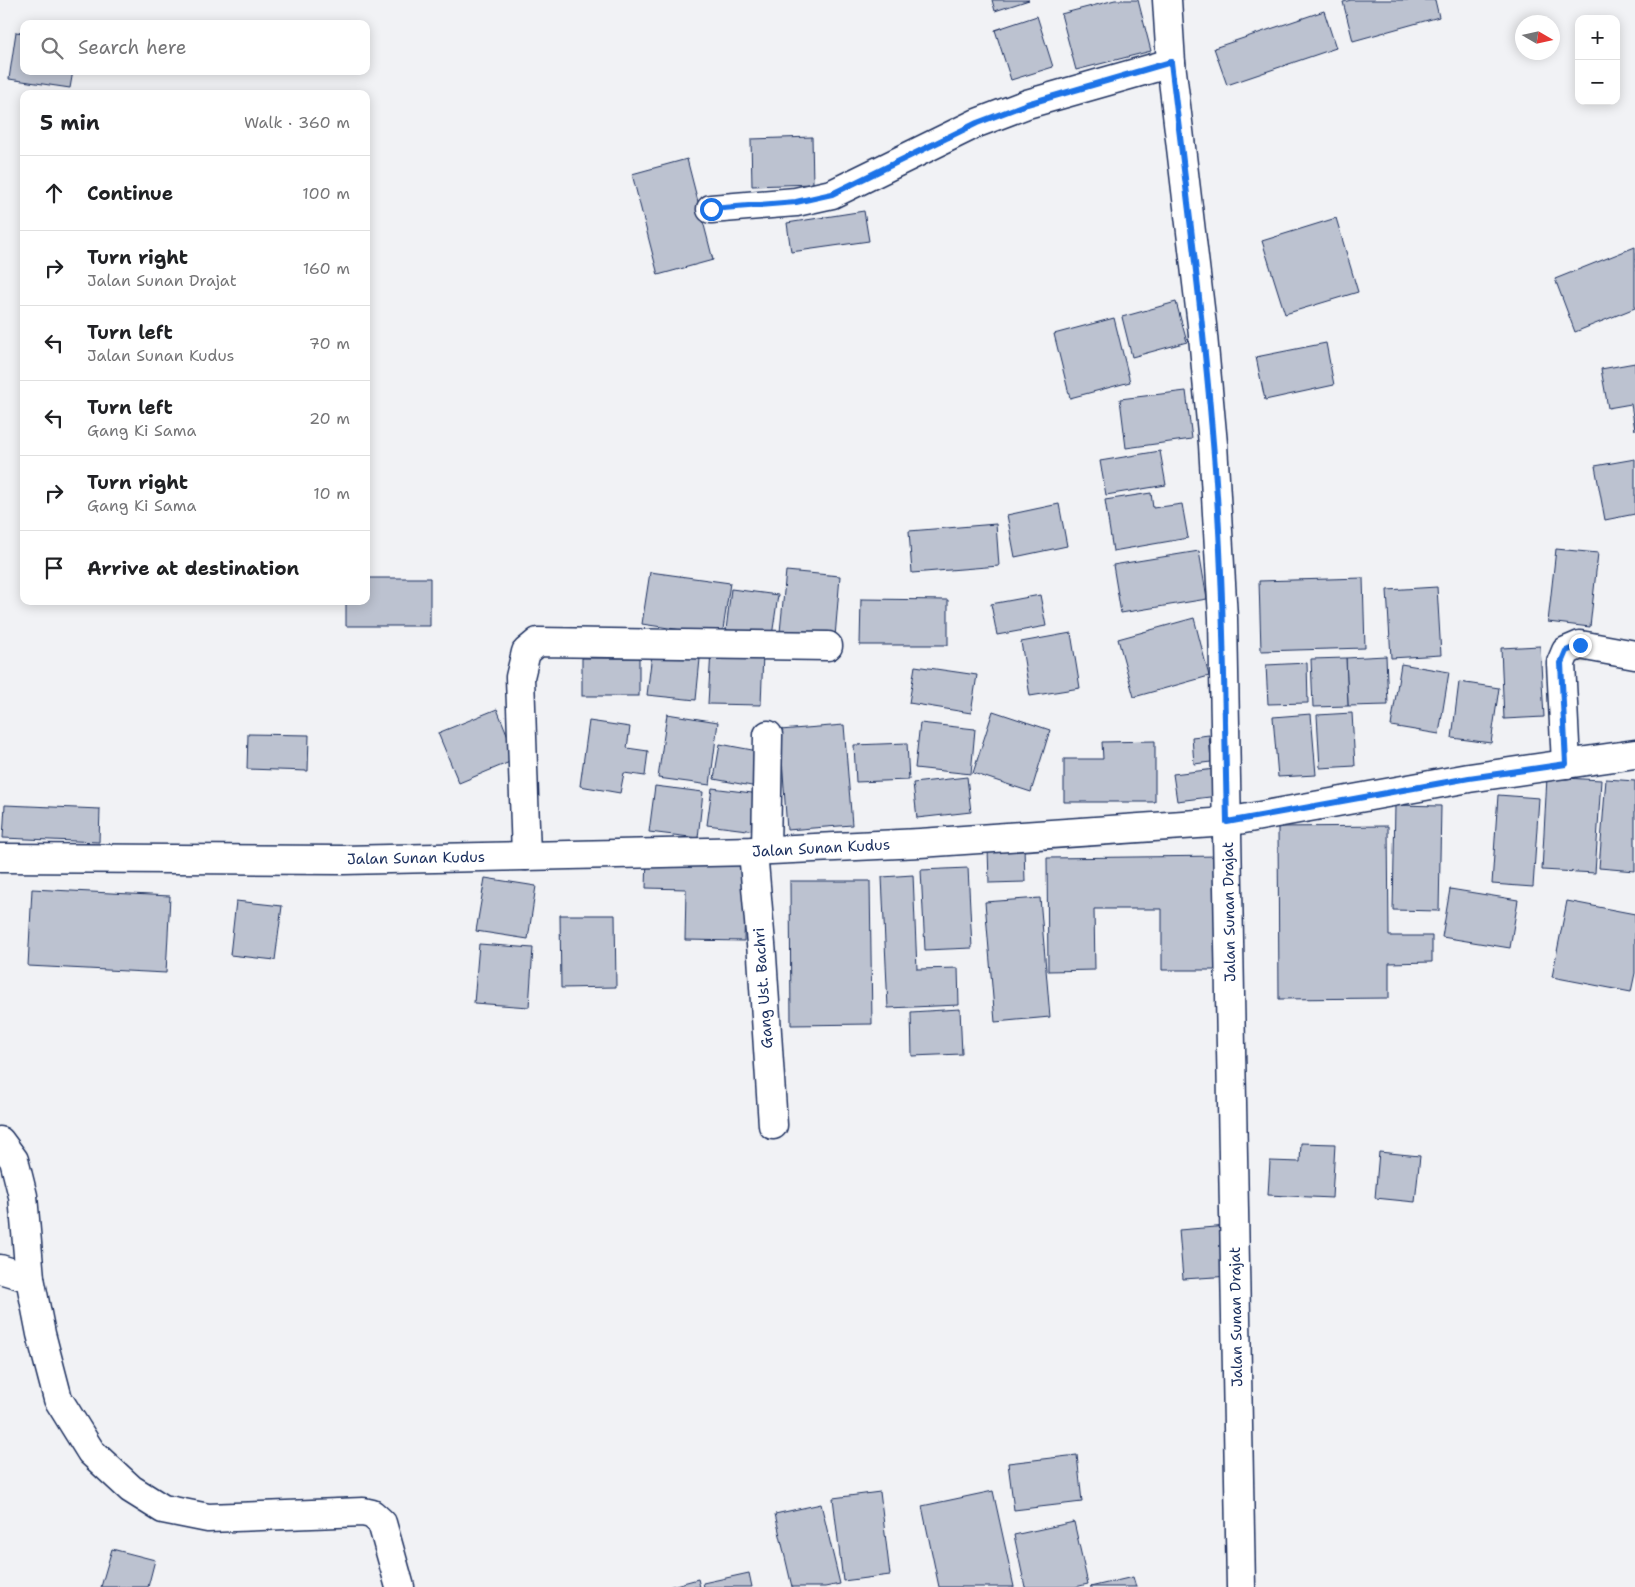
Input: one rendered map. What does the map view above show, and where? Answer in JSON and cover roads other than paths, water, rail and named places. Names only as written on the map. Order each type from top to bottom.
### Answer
[{"type":"street","name":"Jalan Sunan Drajat","points":[[1167,0],[1171,62],[1202,325],[1213,444],[1223,618],[1242,1587]]},
{"type":"street","points":[[711,209],[796,202],[832,194],[977,123],[1010,110],[1171,62]]},
{"type":"street","points":[[526,856],[520,677],[526,652],[538,642],[828,646]]},
{"type":"street","points":[[1566,764],[1561,663],[1566,651],[1580,645],[1635,655]]},
{"type":"street","name":"Gang Ust. Bachri","points":[[768,735],[760,851],[762,956],[773,1125]]},
{"type":"street","name":"Jalan Sunan Kudus","points":[[0,858],[343,860],[760,851],[920,843],[1227,822],[1469,778],[1635,754]]},
{"type":"street","points":[[5,1159],[23,1196],[30,1278],[40,1334],[58,1399],[91,1452],[131,1488],[163,1509],[208,1518],[356,1512],[372,1514],[382,1523],[400,1587]]},
{"type":"street","points":[[0,1269],[30,1278]]}]
